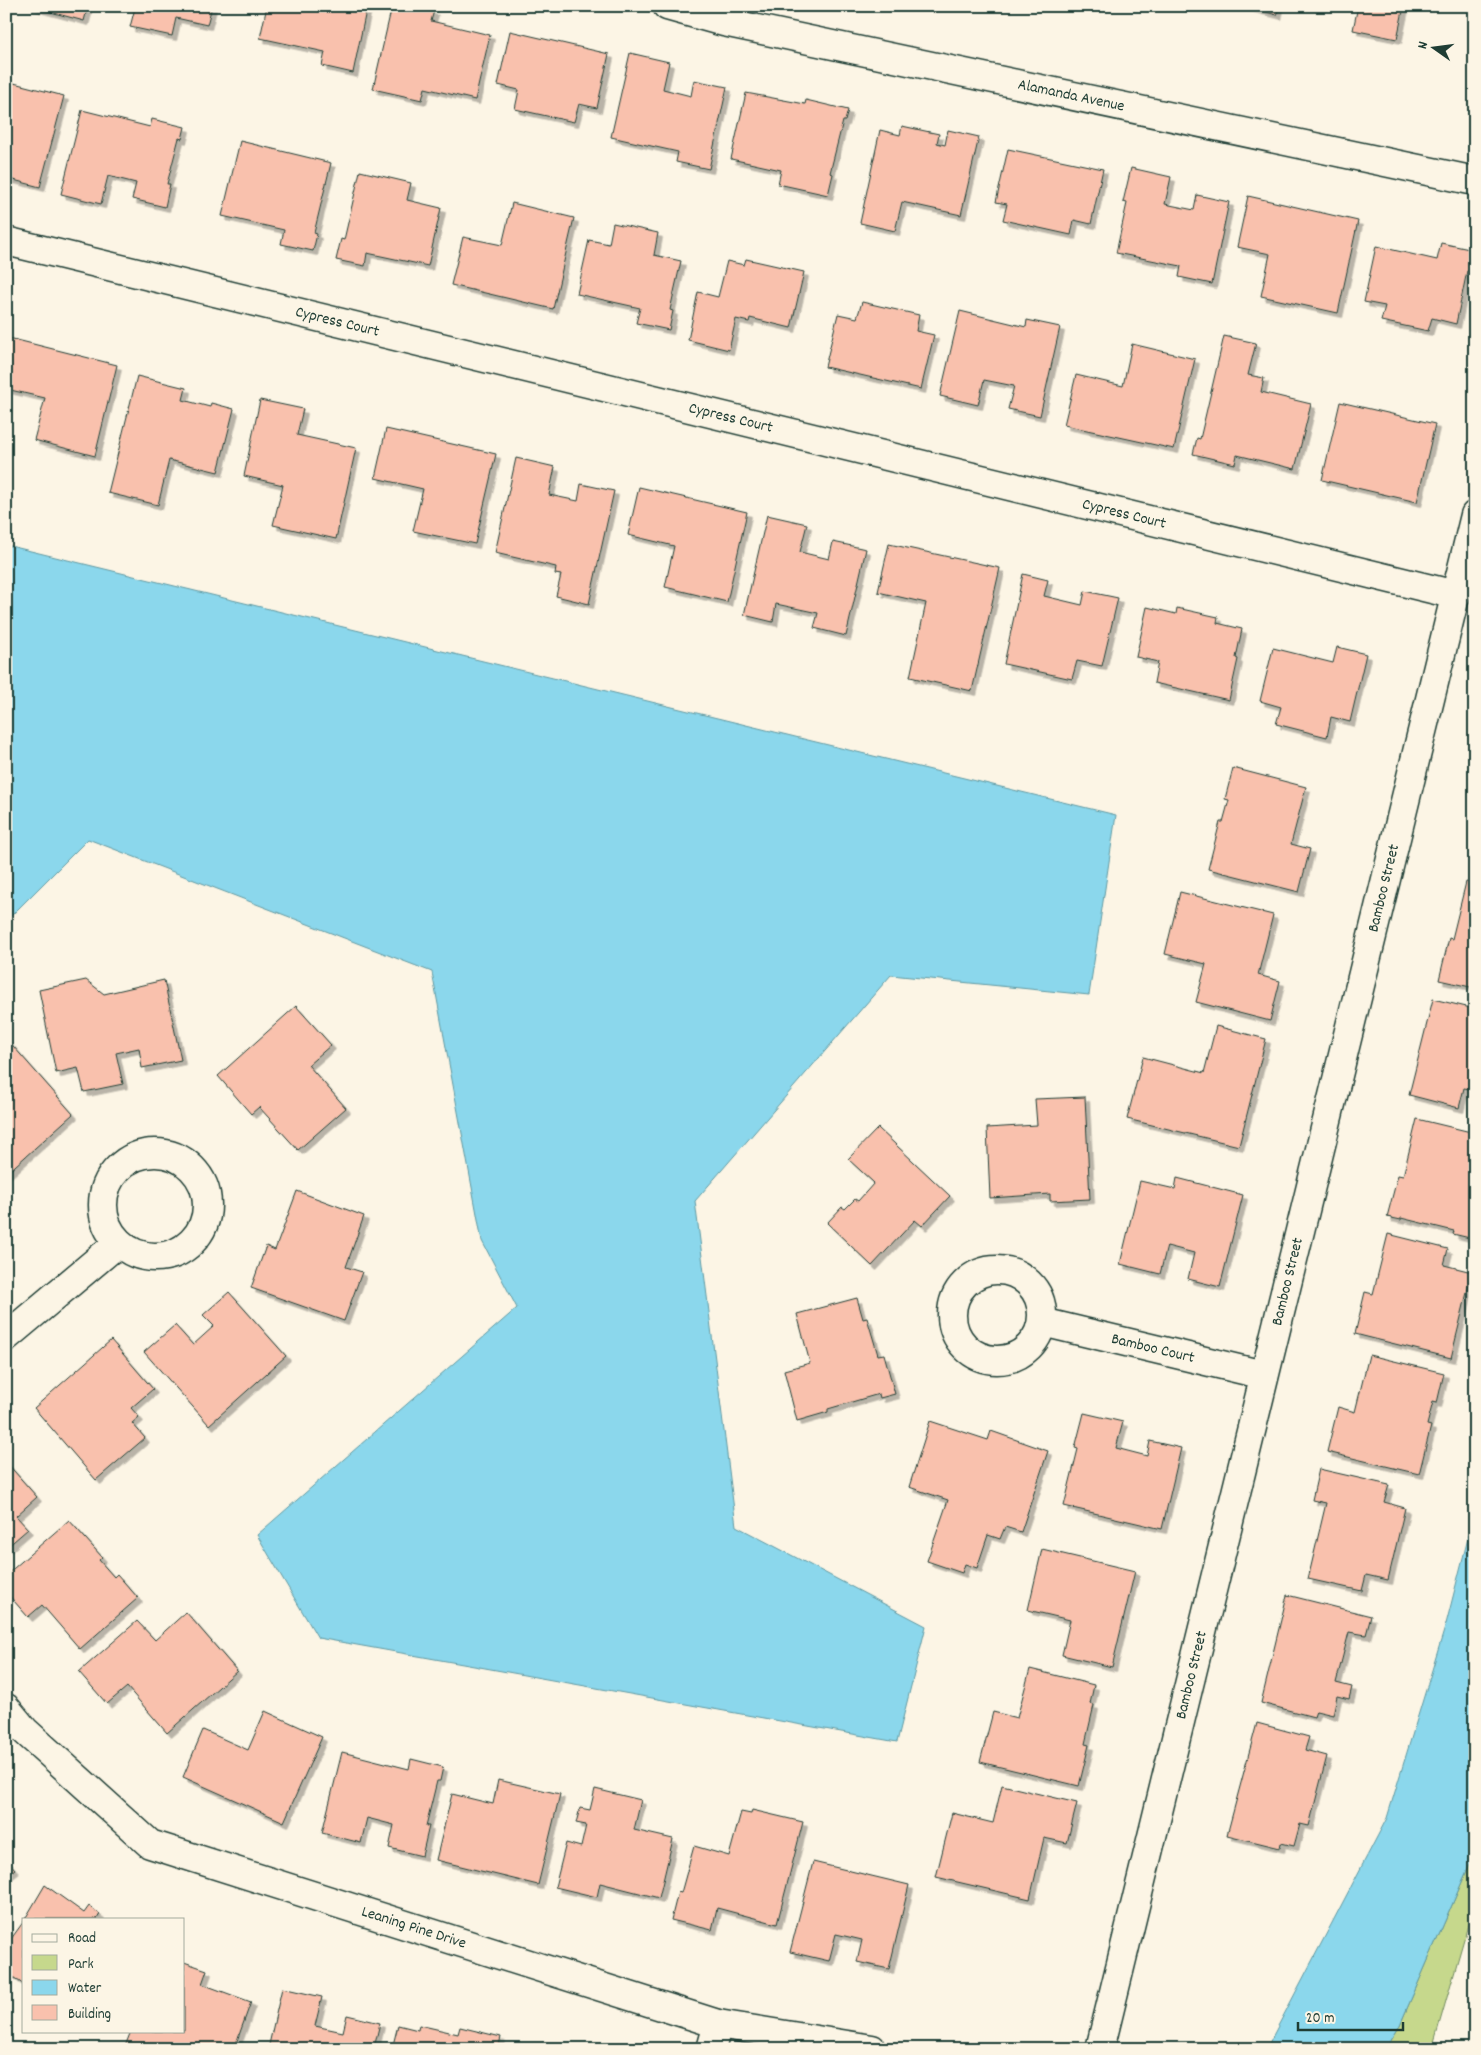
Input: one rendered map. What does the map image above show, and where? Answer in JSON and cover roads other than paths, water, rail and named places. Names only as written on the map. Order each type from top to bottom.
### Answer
[{"type":"street","name":"Alamanda Avenue","points":[[668,6],[725,14],[1475,181]]},
{"type":"street","name":"Cypress Court","points":[[6,240],[1456,595]]},
{"type":"street","name":"Bamboo Street","points":[[1100,2049],[1475,515]]},
{"type":"street","points":[[6,1337],[118,1243]]},
{"type":"street","name":"Bamboo Court","points":[[1042,1322],[1264,1376]]},
{"type":"street","name":"Leaning Pine Drive","points":[[6,1708],[26,1731],[150,1844],[715,2036],[872,2049]]},
{"type":"water","points":[[6,545],[1116,815],[1089,995],[891,975],[695,1201],[736,1526],[926,1626],[897,1742],[318,1638],[257,1535],[517,1308],[482,1241],[432,972],[88,839],[6,921]]},
{"type":"water","points":[[1475,1511],[1475,1852],[1399,2027],[1386,2049],[1266,2049],[1387,1818],[1446,1624]]}]
